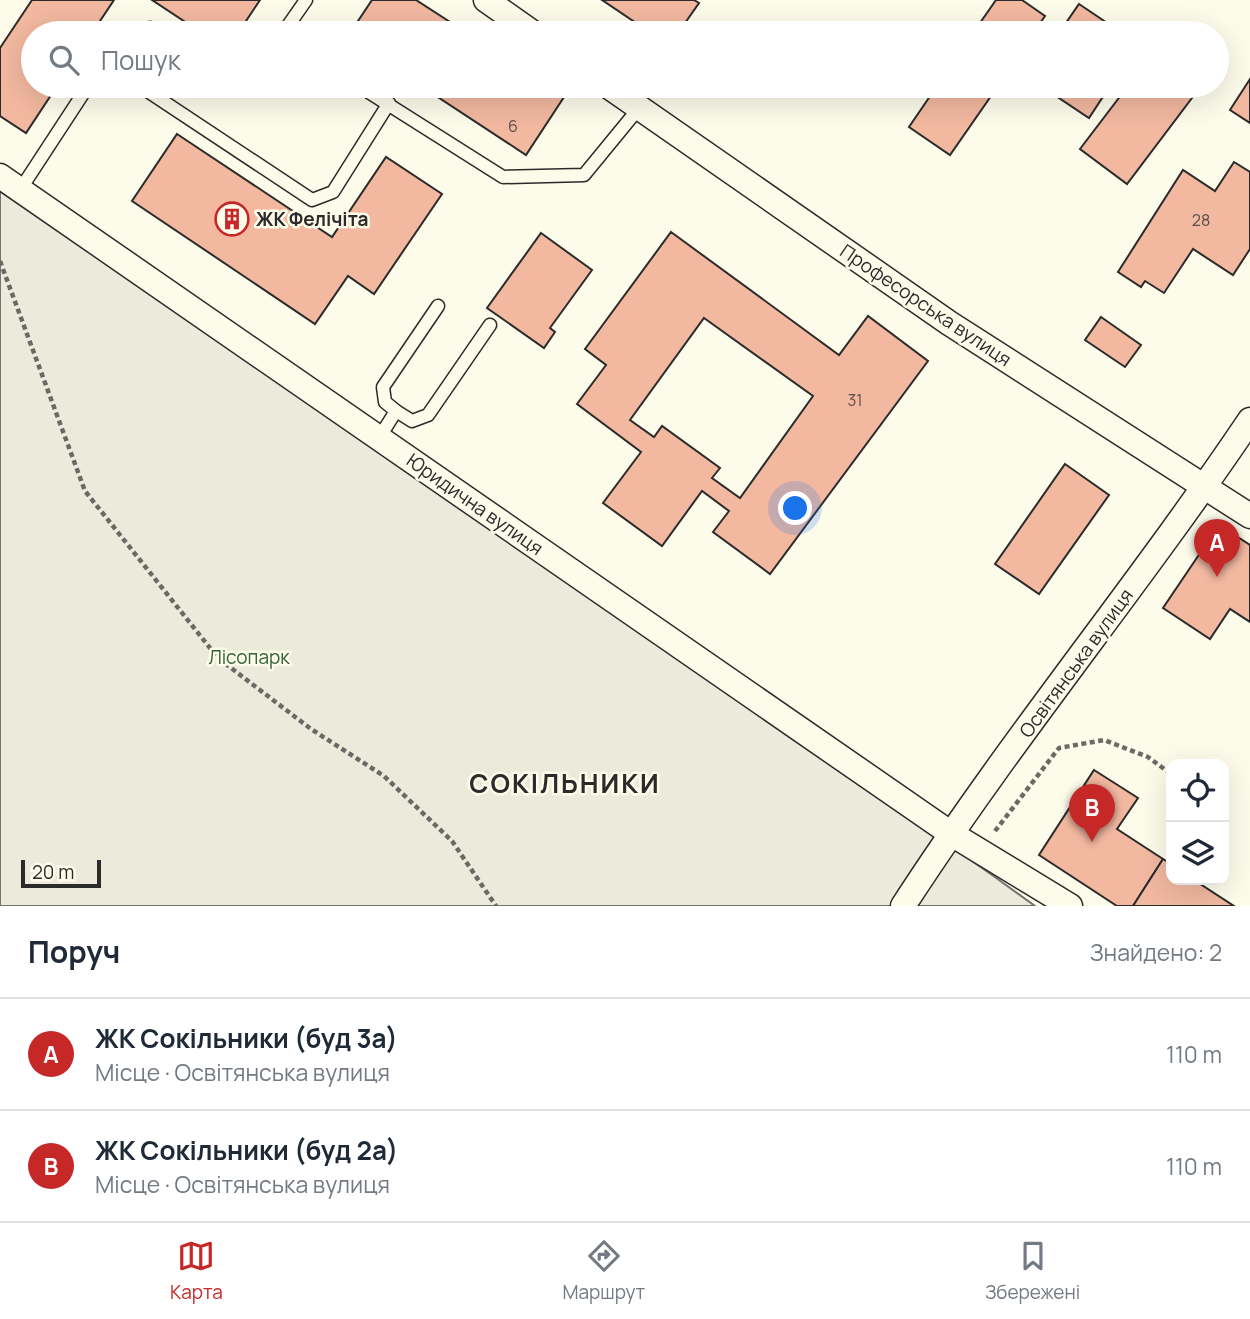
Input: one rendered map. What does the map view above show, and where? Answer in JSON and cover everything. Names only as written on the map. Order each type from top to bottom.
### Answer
[{"type":"street","points":[[486,0],[516,21]]},
{"type":"street","name":"Професорська вулиця","points":[[625,98],[949,323],[1250,516]]},
{"type":"street","name":"Юридична вулиця","points":[[10,183],[950,833],[1070,906]]},
{"type":"street","name":"Освітянська вулиця","points":[[904,906],[950,833],[1205,487],[1250,420]]},
{"type":"lane","points":[[291,21],[306,0]]},
{"type":"lane","points":[[10,183],[78,98]]},
{"type":"lane","points":[[158,98],[312,200],[333,192],[389,103]]},
{"type":"lane","points":[[380,98],[503,177],[584,175],[639,108]]},
{"type":"lane","points":[[438,306],[383,387],[385,402],[412,421],[428,415],[490,325]]},
{"type":"lane","points":[[379,438],[396,411]]},
{"type":"path","points":[[0,261],[85,491],[218,658],[310,729],[384,776],[453,841],[496,906]]},
{"type":"path","points":[[981,850],[1059,748],[1104,740],[1149,757],[1166,770]]},
{"type":"green space","name":"Лісопарк","points":[[0,178],[992,875],[1035,906],[0,906]]},
{"type":"building","points":[[32,0],[114,0],[100,21],[21,21],[21,98],[49,98],[26,133],[0,116],[0,48]]},
{"type":"building","points":[[152,0],[260,0],[246,21],[184,21]]},
{"type":"building","points":[[372,0],[416,0],[448,21],[358,21]]},
{"type":"building","points":[[602,0],[694,0],[699,3],[686,21],[633,21]]},
{"type":"building","points":[[996,0],[1022,0],[1045,16],[1041,21],[981,21]]},
{"type":"building","points":[[1079,4],[1104,21],[1067,21]]},
{"type":"building","points":[[1250,79],[1250,123],[1230,110]]},
{"type":"building","points":[[439,98],[563,98],[526,155]]},
{"type":"building","points":[[929,98],[990,98],[950,155],[909,127]]},
{"type":"building","points":[[1059,98],[1102,98],[1089,118]]},
{"type":"building","points":[[1119,98],[1192,98],[1127,184],[1080,149]]},
{"type":"building","name":"ЖК Фелічіта","points":[[177,134],[332,237],[386,157],[442,194],[374,294],[348,276],[315,324],[132,201]]},
{"type":"building","points":[[1234,162],[1250,172],[1250,249],[1233,275],[1193,249],[1164,293],[1145,281],[1141,287],[1118,272],[1183,170],[1215,191]]},
{"type":"building","points":[[671,232],[839,355],[868,316],[928,361],[770,574],[713,532],[729,511],[702,491],[662,546],[603,503],[641,452],[577,404],[606,365],[585,349]],"holes":[[[704,318],[813,396],[740,498],[712,478],[720,468],[662,426],[654,437],[630,420]]]},
{"type":"building","points":[[541,233],[592,270],[550,328],[555,332],[544,348],[487,308]]},
{"type":"building","points":[[1101,317],[1141,345],[1125,367],[1085,340]]},
{"type":"building","points":[[1065,464],[1109,495],[1039,594],[995,564]]},
{"type":"building","points":[[1219,525],[1250,545],[1250,622],[1230,609],[1210,639],[1163,608]]},
{"type":"building","points":[[1094,770],[1138,798],[1117,829],[1163,859],[1133,906],[1117,906],[1039,855]]},
{"type":"building","points":[[1163,859],[1166,861],[1166,885],[1202,885],[1234,906],[1133,906]]},
{"type":"place","name":"ЖК Фелічіта","points":[[232,219]]},
{"type":"place","name":"ЖК Сокільники (буд 3а)","points":[[1217,577]]},
{"type":"place","name":"ЖК Сокільники (буд 2а)","points":[[1092,842]]},
{"type":"district","name":"СОКІЛЬНИКИ","points":[[565,784]]}]
